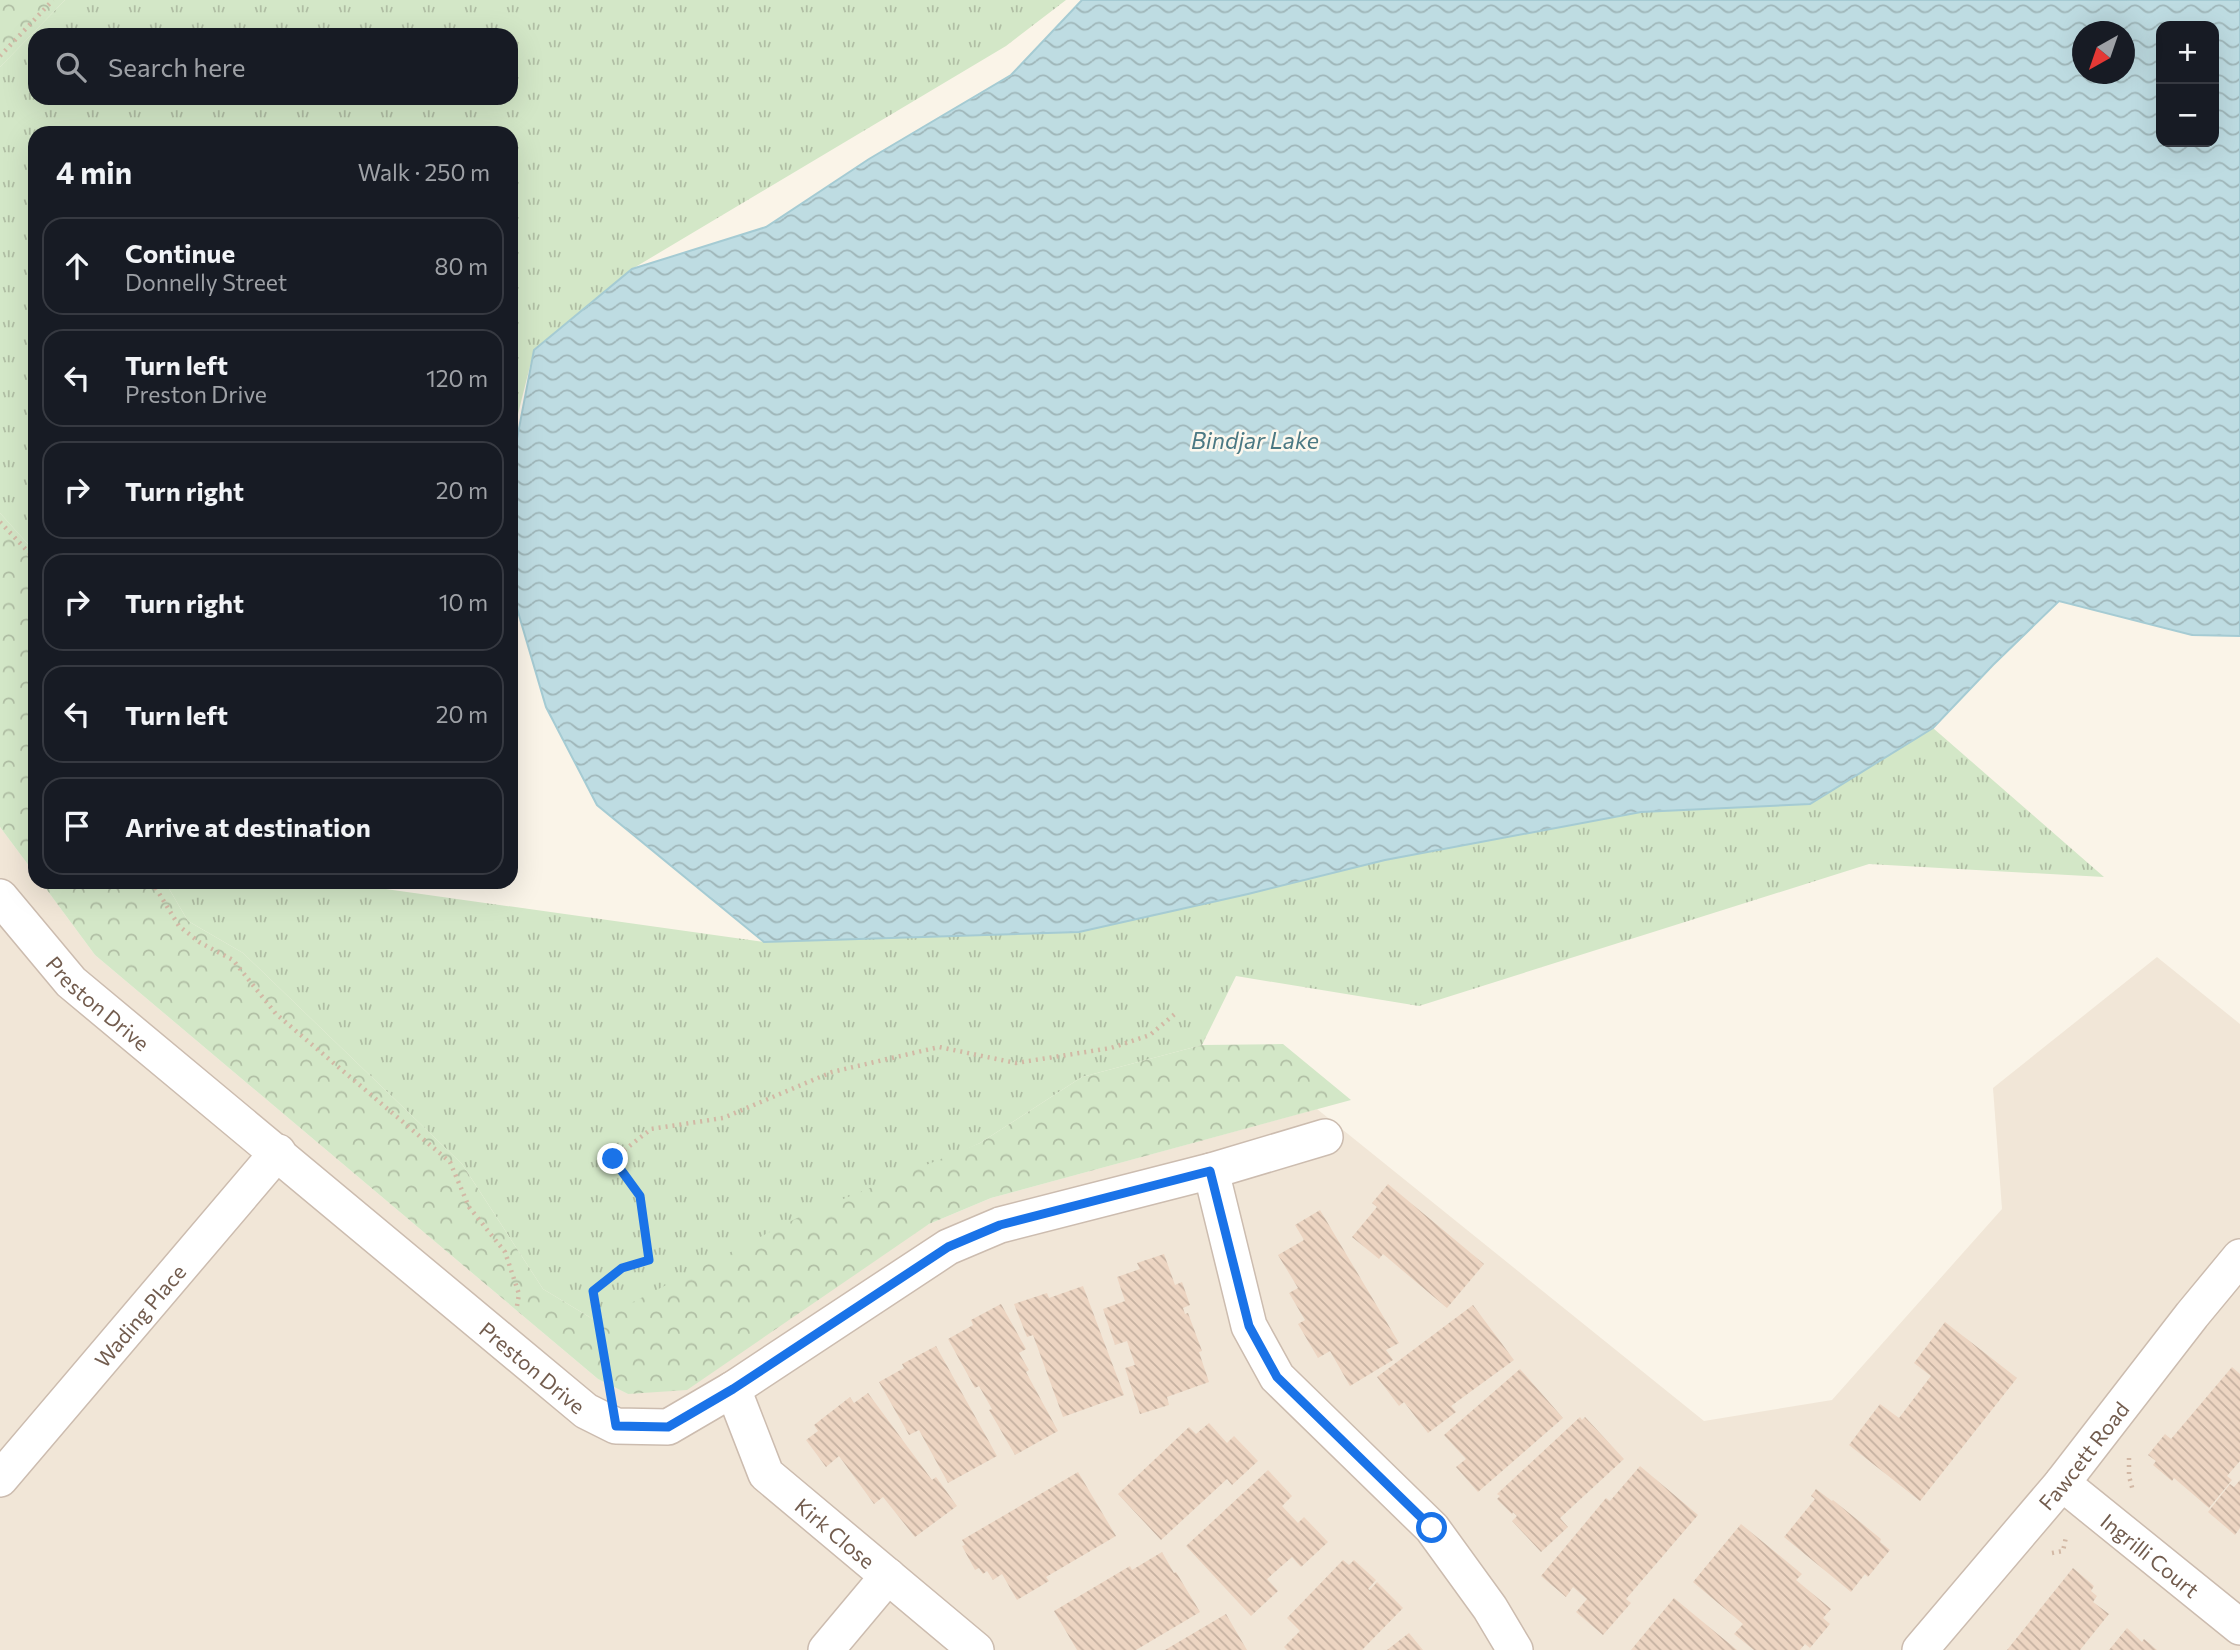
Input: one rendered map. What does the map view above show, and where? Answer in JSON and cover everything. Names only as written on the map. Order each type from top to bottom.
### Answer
[{"type":"street","name":"Preston Drive","points":[[0,897],[71,982],[586,1411],[616,1426],[668,1427],[733,1389],[948,1247],[1000,1225],[1210,1171],[1325,1137]]},
{"type":"street","name":"Wading Place","points":[[0,1479],[278,1152]]},
{"type":"street","points":[[1210,1171],[1249,1326],[1277,1377],[1432,1528],[1490,1608],[1515,1650]]},
{"type":"street","name":"Fawcett Road","points":[[1920,1650],[2062,1483],[2240,1257]]},
{"type":"street","name":"Kirk Close","points":[[733,1389],[766,1474],[976,1650]]},
{"type":"street","name":"Ingrilli Court","points":[[2062,1483],[2240,1627]]},
{"type":"street","points":[[826,1650],[888,1576]]},
{"type":"path","points":[[0,56],[53,0]]},
{"type":"path","points":[[0,522],[28,552]]},
{"type":"path","points":[[156,889],[178,926],[199,942],[233,961],[276,1014],[450,1162],[469,1208],[505,1252],[519,1294],[510,1349]]},
{"type":"path","points":[[616,1426],[593,1291],[622,1268],[649,1260],[640,1196],[613,1159],[651,1129],[723,1118],[832,1072],[939,1047],[1016,1063],[1111,1048],[1150,1035],[1176,1013]]},
{"type":"path","points":[[2129,1450],[2129,1476],[2136,1503]]},
{"type":"shaded area","points":[[0,827],[28,865],[28,889],[46,889],[95,955],[598,1379],[628,1394],[929,1224],[991,1198],[1317,1109],[1704,1421],[1832,1400],[2002,1209],[1993,1088],[2157,957],[2240,1024],[2240,1650],[0,1650]]},
{"type":"green space","points":[[0,0],[65,0],[38,28],[28,28],[28,38],[0,67]]},
{"type":"green space","points":[[65,0],[1066,0],[1006,46],[632,269],[534,350],[518,414],[518,126],[28,126],[28,544],[0,513],[0,67],[28,38],[28,105],[518,105],[518,28],[38,28]]},
{"type":"green space","points":[[0,513],[28,544],[28,865],[0,827]]},
{"type":"green space","points":[[1933,728],[2104,877],[1869,864],[1419,1006],[1236,976],[1202,1045],[1082,1077],[980,1143],[596,1321],[543,1289],[462,1164],[243,953],[188,921],[169,889],[386,889],[764,942],[1385,860],[1641,812],[1810,804]]},
{"type":"green space","points":[[46,889],[169,889],[188,921],[243,953],[462,1164],[543,1289],[596,1321],[799,1217],[980,1143],[1082,1077],[1202,1045],[1283,1044],[1351,1100],[991,1198],[929,1224],[687,1390],[628,1394],[598,1379],[95,955]]},
{"type":"water","name":"Bindjar Lake","points":[[1082,0],[2240,0],[2240,636],[2192,635],[2059,601],[1933,728],[1810,804],[1641,812],[1385,860],[1079,932],[764,942],[597,805],[546,707],[518,612],[518,433],[534,350],[632,269],[766,227],[869,159],[1011,75]]},
{"type":"building","points":[[1388,1184],[1484,1264],[1447,1308],[1383,1254],[1379,1259],[1352,1237],[1377,1207],[1372,1203]]},
{"type":"building","points":[[1320,1210],[1399,1343],[1386,1350],[1393,1360],[1350,1386],[1330,1351],[1318,1358],[1298,1324],[1305,1320],[1289,1293],[1298,1288],[1278,1255],[1304,1240],[1295,1225]]},
{"type":"building","points":[[1164,1254],[1175,1285],[1182,1282],[1190,1305],[1183,1308],[1185,1314],[1188,1313],[1202,1351],[1199,1352],[1209,1382],[1167,1397],[1169,1405],[1140,1414],[1125,1368],[1135,1365],[1127,1341],[1115,1345],[1103,1309],[1125,1301],[1117,1277],[1140,1269],[1137,1263]]},
{"type":"building","points":[[1083,1286],[1124,1395],[1063,1417],[1033,1335],[1027,1337],[1014,1304],[1047,1293],[1049,1298]]},
{"type":"building","points":[[1001,1304],[1026,1349],[1019,1353],[1029,1370],[1026,1372],[1058,1431],[1015,1455],[989,1410],[992,1409],[979,1386],[975,1388],[948,1339],[973,1325],[971,1320]]},
{"type":"building","points":[[1473,1305],[1514,1360],[1451,1406],[1456,1412],[1428,1433],[1404,1402],[1399,1406],[1377,1377]]},
{"type":"building","points":[[1945,1322],[2017,1378],[1920,1501],[1849,1445],[1880,1404],[1899,1418],[1931,1376],[1914,1363]]},
{"type":"building","points":[[936,1346],[997,1456],[948,1483],[919,1430],[909,1435],[879,1382],[904,1368],[902,1364]]},
{"type":"building","points":[[2232,1367],[2240,1374],[2240,1461],[2227,1476],[2232,1480],[2209,1508],[2174,1478],[2172,1481],[2153,1465],[2156,1461],[2148,1455],[2165,1434],[2171,1439]]},
{"type":"building","points":[[1520,1369],[1563,1418],[1478,1492],[1456,1467],[1466,1459],[1444,1435]]},
{"type":"building","points":[[868,1393],[932,1480],[936,1477],[957,1506],[915,1537],[883,1497],[874,1504],[839,1456],[826,1467],[806,1440],[818,1431],[814,1425],[850,1397],[854,1403]]},
{"type":"building","points":[[1580,1417],[1582,1420],[1585,1417],[1624,1459],[1560,1518],[1568,1527],[1541,1552],[1512,1521],[1517,1516],[1497,1499],[1500,1496],[1497,1494]]},
{"type":"building","points":[[1209,1423],[1227,1443],[1234,1436],[1258,1461],[1232,1485],[1227,1479],[1161,1540],[1118,1494],[1189,1427],[1196,1434]]},
{"type":"building","points":[[1640,1466],[1698,1515],[1626,1599],[1631,1603],[1603,1635],[1576,1612],[1587,1599],[1573,1587],[1566,1597],[1541,1576],[1606,1498],[1610,1501]]},
{"type":"building","points":[[1268,1470],[1292,1496],[1282,1506],[1298,1523],[1304,1517],[1328,1542],[1301,1567],[1292,1557],[1267,1579],[1278,1591],[1251,1616],[1186,1546]]},
{"type":"building","points":[[1078,1472],[1116,1536],[1046,1577],[1049,1581],[1017,1600],[1002,1574],[993,1580],[987,1571],[983,1574],[979,1568],[975,1570],[962,1546],[965,1545],[962,1540]]},
{"type":"building","points":[[2240,1480],[2240,1528],[2235,1535],[2208,1512],[2230,1484],[2234,1487]]},
{"type":"building","points":[[1816,1489],[1881,1539],[1880,1542],[1890,1550],[1868,1577],[1865,1574],[1851,1592],[1784,1537],[1815,1499],[1811,1496]]},
{"type":"building","points":[[1741,1524],[1802,1574],[1796,1580],[1831,1609],[1823,1618],[1830,1624],[1810,1648],[1805,1644],[1800,1650],[1754,1650],[1734,1634],[1743,1624],[1693,1582]]},
{"type":"building","points":[[1162,1552],[1200,1612],[1136,1650],[1077,1650],[1054,1611],[1130,1566],[1132,1570]]},
{"type":"building","points":[[1343,1560],[1349,1565],[1354,1560],[1376,1580],[1368,1589],[1377,1582],[1403,1608],[1362,1650],[1287,1650],[1284,1647],[1300,1631],[1287,1618]]},
{"type":"building","points":[[2073,1568],[2094,1586],[2091,1591],[2097,1596],[2093,1602],[2109,1614],[2080,1650],[2007,1650]]},
{"type":"building","points":[[1674,1598],[1737,1650],[1631,1650]]},
{"type":"building","points":[[1226,1614],[1247,1650],[1165,1650]]},
{"type":"building","points":[[2127,1628],[2142,1642],[2144,1639],[2157,1650],[2109,1650]]},
{"type":"building","points":[[1409,1633],[1423,1650],[1387,1650]]},
{"type":"route","points":[[613,1159],[640,1196],[649,1260],[622,1268],[593,1291],[616,1426],[668,1427],[733,1389],[948,1247],[1000,1225],[1210,1171],[1249,1326],[1277,1377],[1432,1528]]}]
